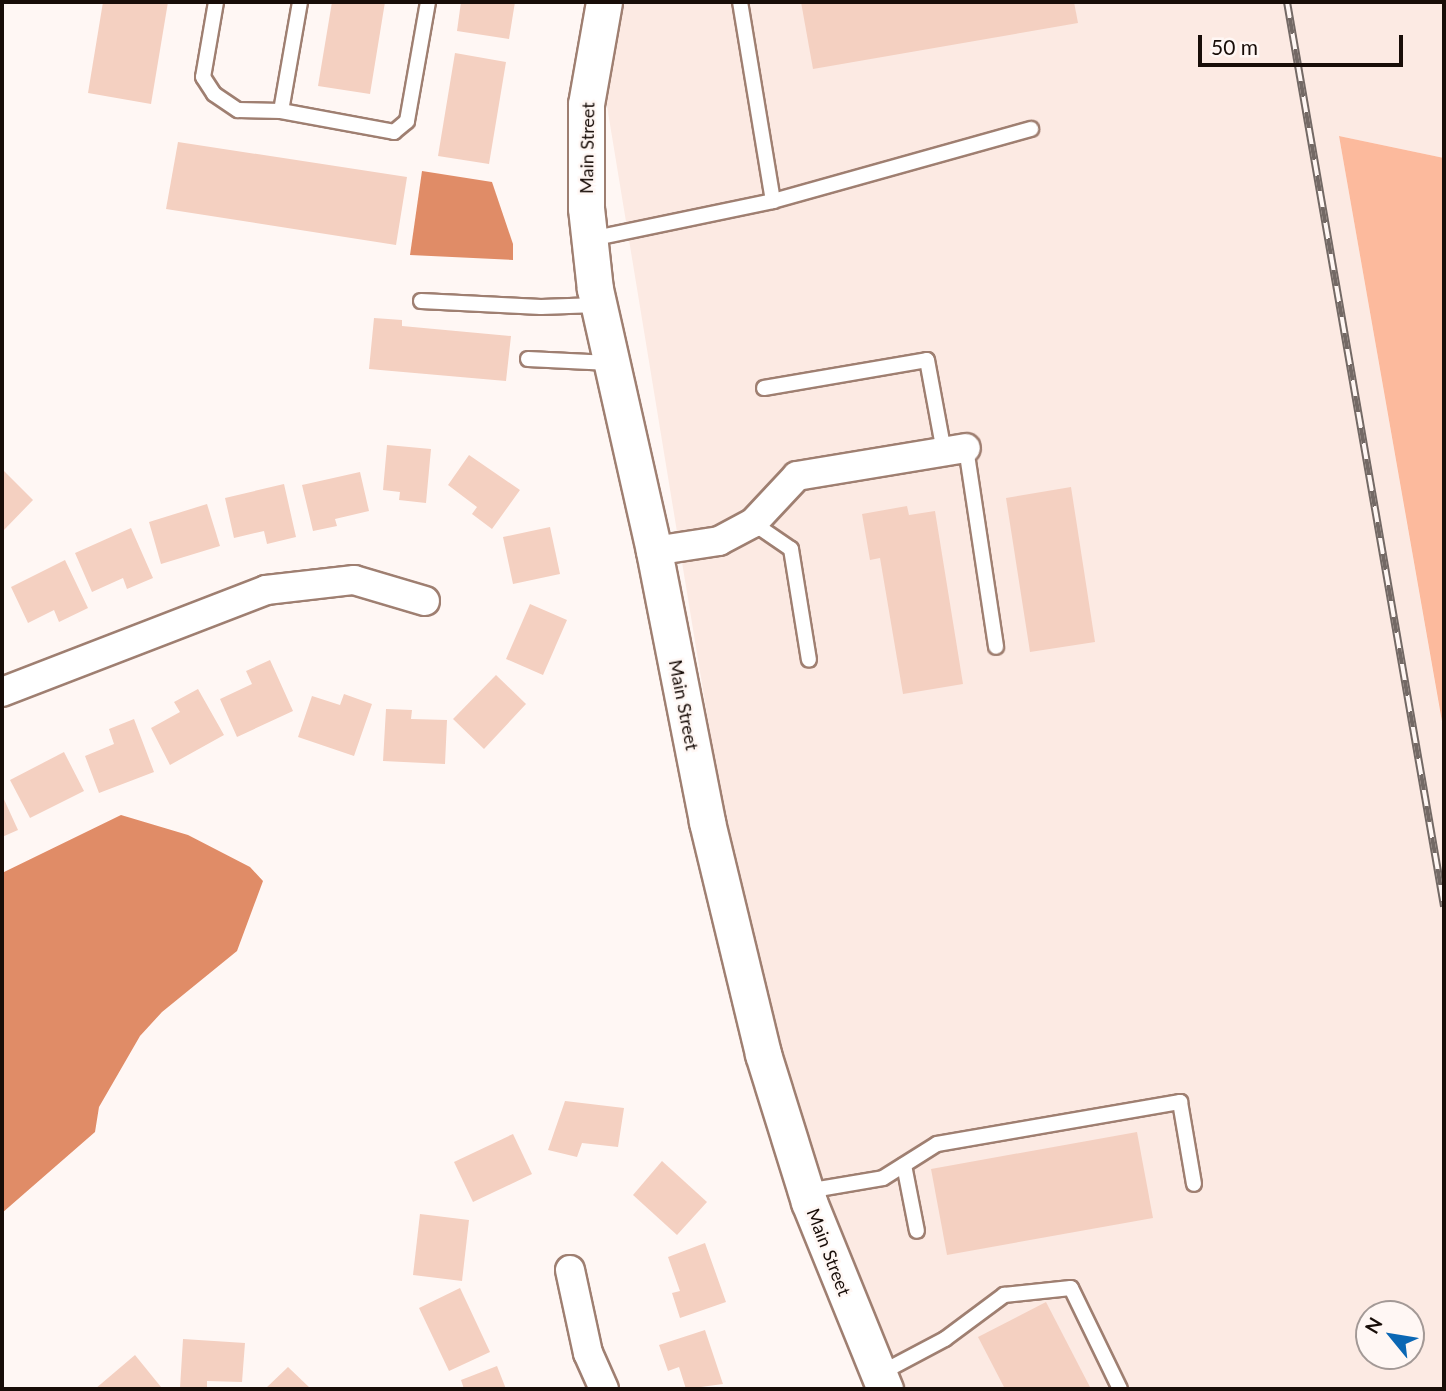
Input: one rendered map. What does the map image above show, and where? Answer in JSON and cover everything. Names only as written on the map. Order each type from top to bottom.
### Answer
[{"type":"street","name":"Main Street","points":[[604,2],[586,104],[589,239],[599,304],[654,551],[729,915],[763,1054],[806,1192],[881,1382]]},
{"type":"street","points":[[654,551],[719,541],[753,523],[797,476],[955,450]]},
{"type":"street","points":[[5,683],[70,664],[266,590],[354,580],[425,601]]},
{"type":"street","points":[[570,1269],[588,1353],[604,1389]]},
{"type":"lane","points":[[216,2],[203,77],[214,93],[238,110],[281,111],[394,132],[407,121],[428,2]]},
{"type":"lane","points":[[281,111],[300,2]]},
{"type":"lane","points":[[740,2],[773,201]]},
{"type":"lane","points":[[589,239],[773,201],[1031,128]]},
{"type":"lane","points":[[421,301],[541,307],[599,304]]},
{"type":"lane","points":[[527,359],[612,363]]},
{"type":"lane","points":[[764,387],[928,360],[955,450],[996,647]]},
{"type":"lane","points":[[753,523],[791,549],[809,660]]},
{"type":"lane","points":[[806,1192],[883,1178],[937,1144],[1180,1102],[1194,1184]]},
{"type":"lane","points":[[905,1165],[917,1231]]},
{"type":"lane","points":[[881,1382],[1004,1295],[1071,1288],[1120,1389]]},
{"type":"shaded area","points":[[596,2],[1444,2],[1444,158],[1339,136],[1444,734],[1444,1389],[900,1389],[811,1200],[728,842],[593,21]]},
{"type":"shaded area","points":[[1339,136],[1444,158],[1444,733]]},
{"type":"shaded area","points":[[422,171],[492,182],[513,244],[513,260],[410,255]]},
{"type":"shaded area","points":[[121,815],[188,835],[250,867],[263,881],[237,951],[162,1012],[140,1036],[99,1107],[95,1132],[2,1213],[2,873]]},
{"type":"building","points":[[103,2],[168,2],[151,104],[88,93]]},
{"type":"building","points":[[332,2],[385,2],[370,94],[318,86]]},
{"type":"building","points":[[461,2],[515,2],[509,39],[457,31]]},
{"type":"building","points":[[801,2],[1074,2],[1078,23],[813,69]]},
{"type":"building","points":[[455,53],[506,62],[489,164],[438,156]]},
{"type":"building","points":[[178,142],[407,177],[396,245],[166,209]]},
{"type":"building","points":[[374,318],[402,320],[402,326],[511,336],[506,381],[369,369]]},
{"type":"building","points":[[387,445],[431,449],[426,503],[399,500],[400,492],[383,490]]},
{"type":"building","points":[[469,455],[520,490],[492,529],[472,514],[477,507],[448,485]]},
{"type":"building","points":[[2,469],[33,500],[2,532]]},
{"type":"building","points":[[360,472],[369,511],[335,519],[337,526],[313,531],[302,485]]},
{"type":"building","points":[[284,484],[296,537],[267,544],[264,531],[234,538],[225,498]]},
{"type":"building","points":[[1071,487],[1095,642],[1030,652],[1006,498]]},
{"type":"building","points":[[207,504],[220,546],[161,564],[149,522]]},
{"type":"building","points":[[907,506],[909,515],[935,511],[963,684],[903,694],[880,558],[870,560],[862,514]]},
{"type":"building","points":[[550,527],[560,574],[513,584],[503,537]]},
{"type":"building","points":[[131,528],[153,578],[127,589],[123,578],[92,592],[75,553]]},
{"type":"building","points":[[65,560],[88,608],[59,622],[54,610],[28,623],[11,587]]},
{"type":"building","points":[[530,604],[567,620],[543,675],[506,659]]},
{"type":"building","points":[[270,660],[293,711],[237,737],[220,699],[252,684],[246,671]]},
{"type":"building","points":[[496,675],[526,704],[484,749],[453,719]]},
{"type":"building","points":[[198,689],[224,735],[170,765],[151,728],[180,712],[174,702]]},
{"type":"building","points":[[344,694],[372,704],[354,756],[298,737],[312,696],[340,705]]},
{"type":"building","points":[[386,709],[412,710],[411,719],[447,720],[445,764],[383,761]]},
{"type":"building","points":[[134,719],[154,772],[99,793],[85,756],[114,744],[109,729]]},
{"type":"building","points":[[64,752],[84,791],[30,818],[10,780]]},
{"type":"building","points":[[2,795],[18,830],[2,837]]},
{"type":"building","points":[[565,1101],[624,1108],[618,1147],[582,1143],[577,1157],[548,1150]]},
{"type":"building","points":[[1137,1132],[1153,1218],[947,1255],[931,1169]]},
{"type":"building","points":[[513,1134],[532,1174],[473,1202],[454,1162]]},
{"type":"building","points":[[662,1161],[707,1202],[677,1235],[633,1195]]},
{"type":"building","points":[[420,1214],[469,1220],[462,1281],[413,1275]]},
{"type":"building","points":[[705,1243],[726,1302],[680,1318],[672,1293],[680,1291],[668,1257]]},
{"type":"building","points":[[460,1288],[490,1352],[449,1371],[419,1308]]},
{"type":"building","points":[[1046,1302],[1091,1389],[1005,1389],[978,1337]]},
{"type":"building","points":[[705,1330],[723,1384],[686,1389],[679,1367],[668,1371],[659,1345]]},
{"type":"building","points":[[183,1339],[245,1343],[242,1382],[207,1381],[207,1389],[180,1388]]},
{"type":"building","points":[[135,1355],[161,1387],[95,1389]]},
{"type":"building","points":[[497,1366],[506,1389],[464,1389],[461,1380]]},
{"type":"building","points":[[288,1367],[311,1389],[265,1389]]},
{"type":"railway","points":[[1287,2],[1444,906]]}]
